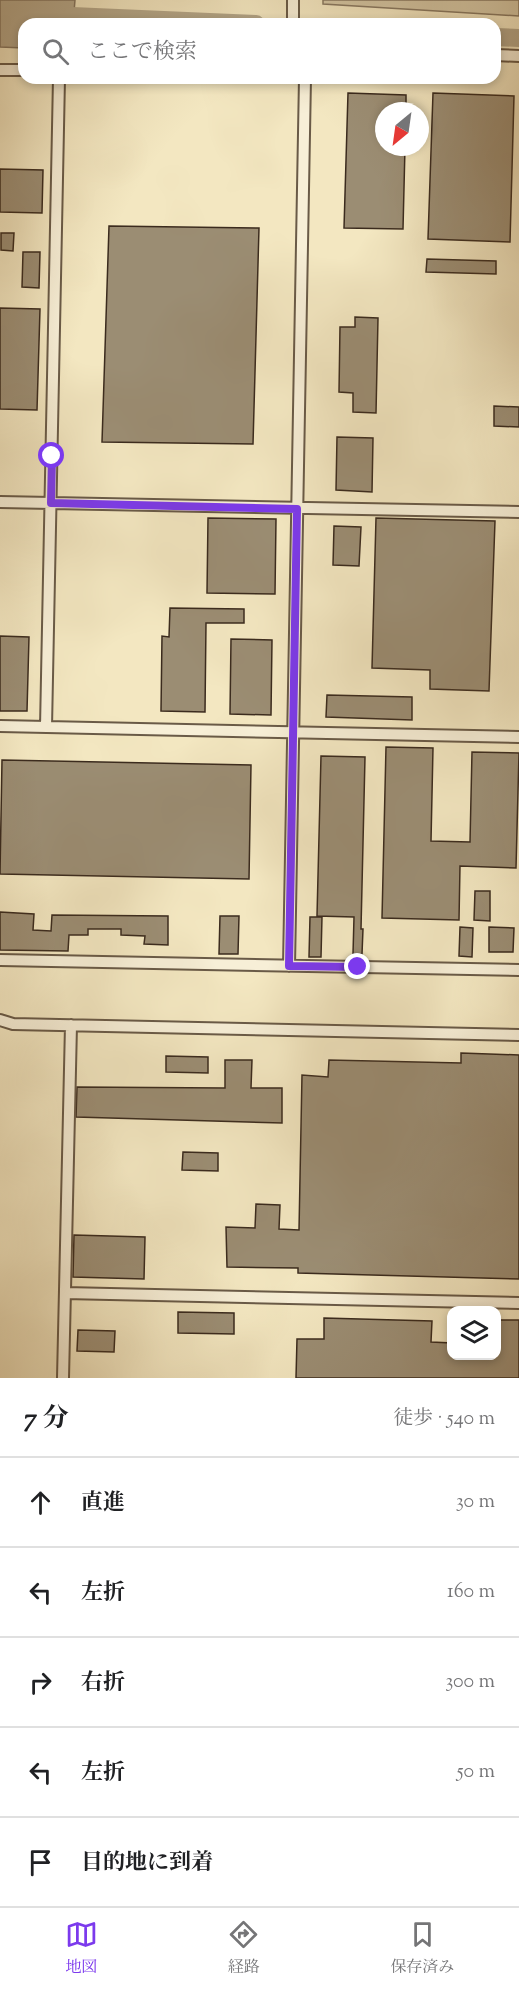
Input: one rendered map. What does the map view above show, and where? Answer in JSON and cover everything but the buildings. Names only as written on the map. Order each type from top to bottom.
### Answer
[{"type":"street","points":[[501,55],[519,56]]},
{"type":"street","points":[[0,70],[18,70]]},
{"type":"street","points":[[46,727],[59,84]]},
{"type":"street","points":[[289,966],[305,84]]},
{"type":"street","points":[[0,502],[519,512]]},
{"type":"street","points":[[0,726],[519,737]]},
{"type":"street","points":[[0,960],[519,970]]},
{"type":"street","points":[[0,1020],[13,1024],[519,1035]]},
{"type":"street","points":[[63,1378],[71,1025]]},
{"type":"street","points":[[65,1293],[519,1304]]},
{"type":"shaded area","points":[[0,0],[75,0],[74,18],[18,18],[18,48],[0,47]]},
{"type":"shaded area","points":[[323,0],[519,0],[519,16],[323,4]]},
{"type":"waterway","points":[[72,16],[118,18]]},
{"type":"waterway","points":[[501,37],[519,38]]},
{"type":"route","points":[[52,456],[51,503],[297,509],[289,966],[358,967]]}]
